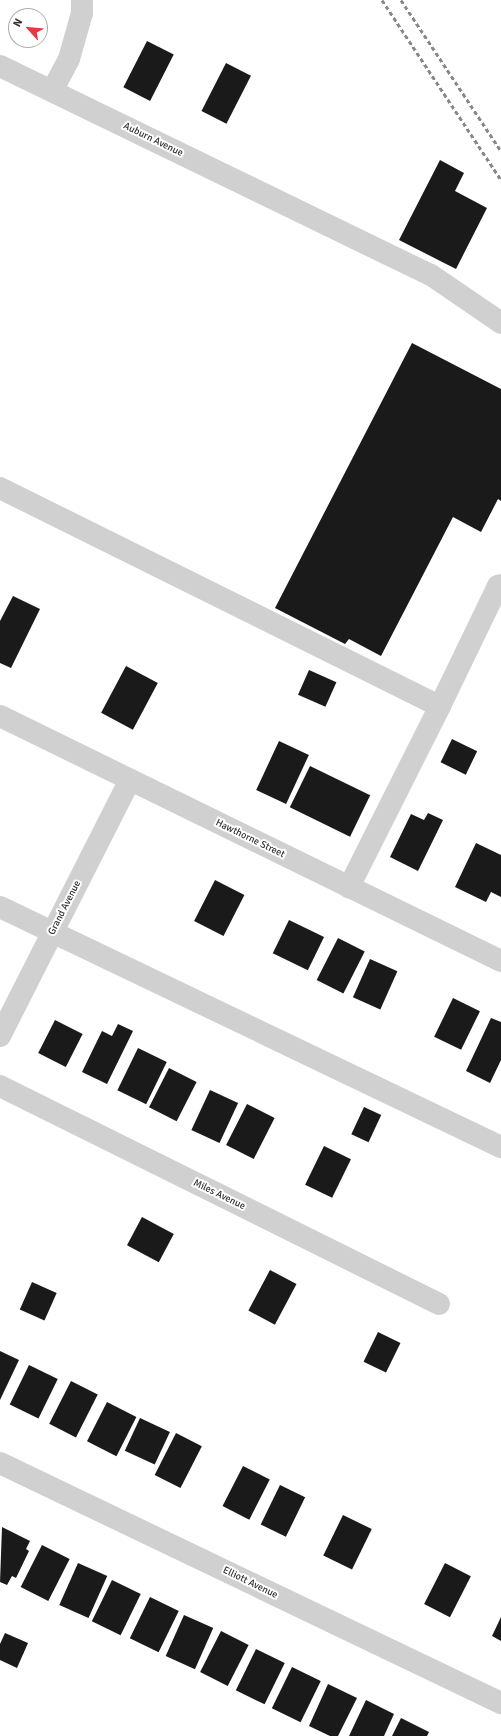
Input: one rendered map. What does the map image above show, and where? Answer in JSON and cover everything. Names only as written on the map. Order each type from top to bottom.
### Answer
[{"type":"street","points":[[52,91],[69,59],[82,12],[82,0]]},
{"type":"street","name":"Auburn Avenue","points":[[0,66],[431,275],[501,324]]},
{"type":"street","points":[[0,488],[440,706]]},
{"type":"street","points":[[349,887],[440,706],[498,586],[501,585]]},
{"type":"street","name":"Hawthorne Street","points":[[0,716],[501,961]]},
{"type":"street","name":"Grand Avenue","points":[[0,1036],[130,780]]},
{"type":"street","points":[[0,907],[52,934],[501,1147]]},
{"type":"street","name":"Miles Avenue","points":[[0,1086],[439,1304]]},
{"type":"street","name":"Elliott Avenue","points":[[0,1463],[501,1703]]},
{"type":"building","points":[[147,41],[174,55],[150,101],[123,87]]},
{"type":"building","points":[[226,63],[251,76],[226,124],[201,111]]},
{"type":"building","points":[[440,160],[464,173],[455,191],[487,208],[456,269],[399,240]]},
{"type":"building","points":[[412,343],[501,389],[501,501],[498,499],[481,532],[453,517],[381,656],[349,639],[345,644],[275,608]]},
{"type":"building","points":[[13,596],[40,609],[11,668],[0,663],[0,621]]},
{"type":"building","points":[[126,666],[158,683],[133,730],[101,713]]},
{"type":"building","points":[[309,670],[336,682],[325,707],[298,695]]},
{"type":"building","points":[[452,739],[477,751],[466,775],[441,762]]},
{"type":"building","points":[[279,741],[309,755],[286,804],[256,790]]},
{"type":"building","points":[[310,766],[370,795],[350,837],[290,807]]},
{"type":"building","points":[[428,813],[443,820],[418,871],[390,857],[411,814],[424,820]]},
{"type":"building","points":[[476,843],[501,855],[501,897],[491,892],[486,902],[455,887]]},
{"type":"building","points":[[215,880],[244,895],[224,936],[194,921]]},
{"type":"building","points":[[289,920],[324,937],[308,970],[273,953]]},
{"type":"building","points":[[338,938],[365,952],[343,993],[317,980]]},
{"type":"building","points":[[370,959],[397,971],[380,1010],[353,997]]},
{"type":"building","points":[[453,998],[480,1011],[461,1050],[434,1037]]},
{"type":"building","points":[[491,1018],[501,1022],[501,1060],[490,1083],[466,1071]]},
{"type":"building","points":[[55,1020],[83,1034],[66,1067],[38,1053]]},
{"type":"building","points":[[118,1024],[133,1031],[107,1084],[82,1072],[102,1031],[112,1036]]},
{"type":"building","points":[[138,1048],[167,1062],[146,1104],[117,1090]]},
{"type":"building","points":[[169,1068],[197,1082],[177,1121],[149,1107]]},
{"type":"building","points":[[210,1090],[238,1103],[220,1143],[191,1130]]},
{"type":"building","points":[[247,1104],[275,1118],[254,1159],[226,1145]]},
{"type":"building","points":[[364,1107],[381,1115],[369,1142],[351,1134]]},
{"type":"building","points":[[324,1146],[351,1159],[332,1198],[305,1185]]},
{"type":"building","points":[[142,1217],[174,1234],[159,1262],[127,1245]]},
{"type":"building","points":[[270,1270],[296,1284],[275,1325],[248,1311]]},
{"type":"building","points":[[32,1282],[57,1293],[44,1320],[20,1309]]},
{"type":"building","points":[[378,1332],[400,1343],[386,1373],[364,1362]]},
{"type":"building","points":[[0,1351],[19,1360],[0,1400]]},
{"type":"building","points":[[29,1365],[58,1379],[38,1419],[10,1405]]},
{"type":"building","points":[[71,1381],[98,1395],[76,1437],[49,1424]]},
{"type":"building","points":[[107,1402],[136,1417],[116,1456],[87,1441]]},
{"type":"building","points":[[140,1418],[170,1432],[155,1465],[125,1451]]},
{"type":"building","points":[[176,1433],[202,1446],[181,1488],[155,1475]]},
{"type":"building","points":[[243,1466],[270,1480],[249,1520],[223,1506]]},
{"type":"building","points":[[280,1485],[305,1497],[286,1537],[261,1525]]},
{"type":"building","points":[[343,1515],[372,1529],[352,1569],[323,1555]]},
{"type":"building","points":[[2,1527],[30,1541],[26,1549],[29,1551],[16,1578],[12,1576],[7,1585],[0,1582]]},
{"type":"building","points":[[42,1545],[70,1559],[48,1601],[21,1587]]},
{"type":"building","points":[[78,1563],[107,1576],[89,1618],[59,1605]]},
{"type":"building","points":[[445,1563],[471,1576],[450,1617],[424,1604]]},
{"type":"building","points":[[112,1580],[141,1594],[121,1635],[92,1621]]},
{"type":"building","points":[[150,1597],[179,1611],[159,1652],[130,1638]]},
{"type":"building","points":[[184,1615],[213,1628],[195,1669],[166,1656]]},
{"type":"building","points":[[501,1617],[501,1641],[492,1636]]},
{"type":"building","points":[[221,1631],[249,1645],[228,1686],[200,1672]]},
{"type":"building","points":[[5,1633],[28,1643],[17,1668],[0,1660],[0,1644]]},
{"type":"building","points":[[256,1649],[285,1663],[265,1704],[236,1690]]},
{"type":"building","points":[[292,1667],[321,1681],[301,1722],[272,1708]]},
{"type":"building","points":[[328,1684],[357,1698],[338,1736],[330,1736],[309,1726]]},
{"type":"building","points":[[366,1700],[394,1714],[384,1736],[349,1736]]},
{"type":"building","points":[[401,1718],[429,1732],[427,1736],[392,1736]]},
{"type":"railway","points":[[382,0],[501,180]]},
{"type":"railway","points":[[401,0],[501,151]]}]
